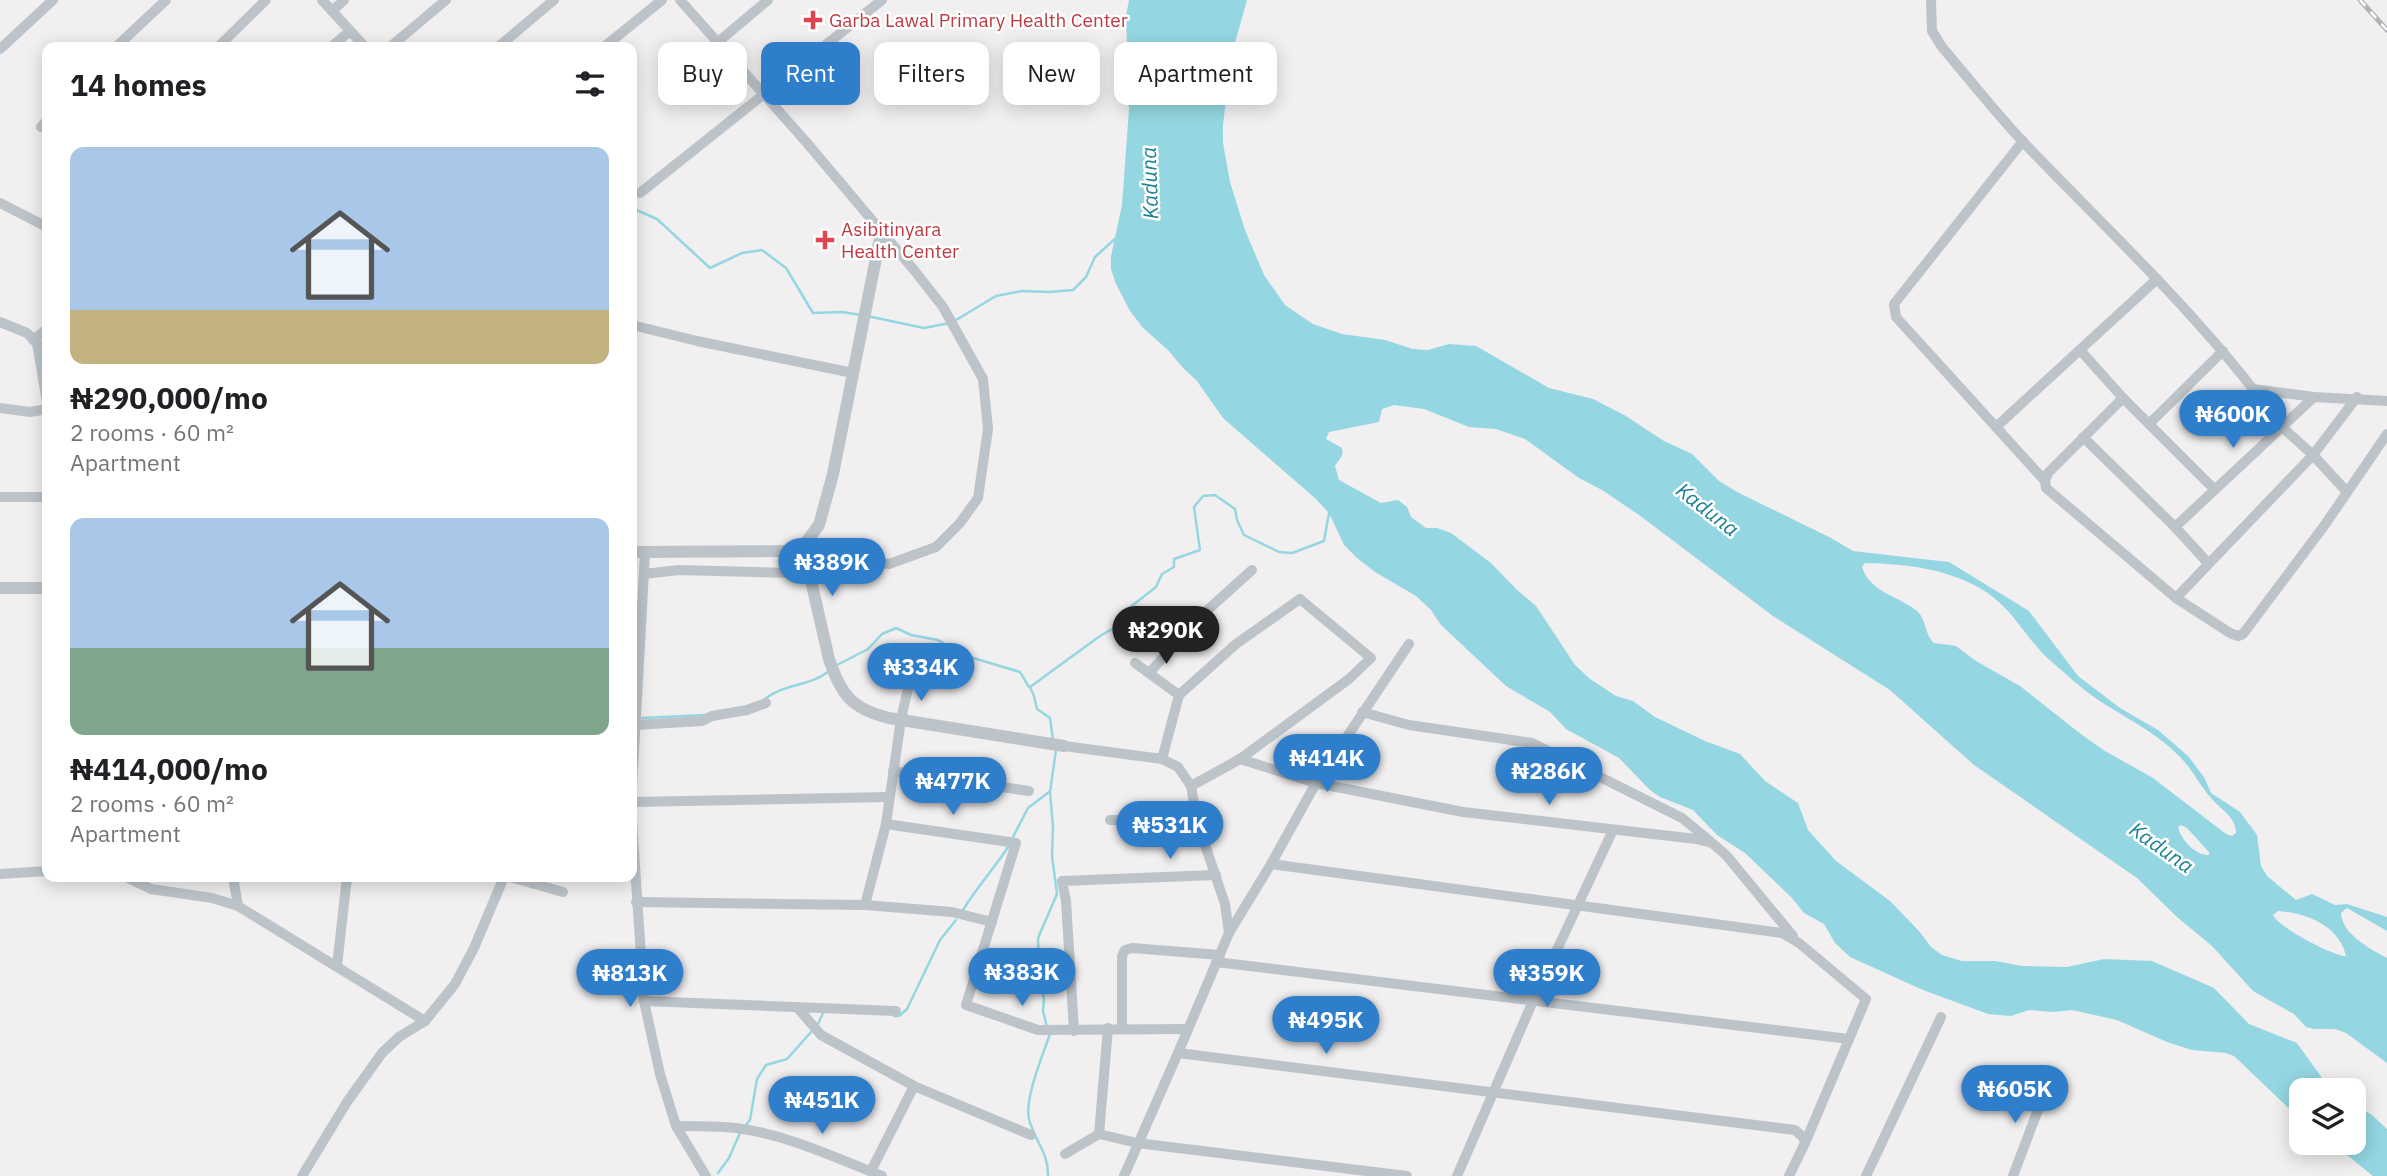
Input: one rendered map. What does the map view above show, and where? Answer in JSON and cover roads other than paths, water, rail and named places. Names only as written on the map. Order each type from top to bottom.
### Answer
[{"type":"street","points":[[0,50],[53,0]]},
{"type":"street","points":[[121,42],[166,0]]},
{"type":"street","points":[[223,42],[266,0]]},
{"type":"street","points":[[322,0],[361,42]]},
{"type":"street","points":[[331,11],[345,0]]},
{"type":"street","points":[[396,42],[446,0]]},
{"type":"street","points":[[504,42],[554,0]]},
{"type":"street","points":[[610,42],[662,0]]},
{"type":"street","points":[[680,0],[718,42],[768,0]]},
{"type":"street","points":[[829,42],[882,0]]},
{"type":"street","points":[[1931,0],[1932,31],[1942,47],[2023,141],[2223,351],[2282,427],[2313,455],[2347,492]]},
{"type":"street","points":[[337,42],[350,31]]},
{"type":"street","points":[[747,76],[761,92]]},
{"type":"street","points":[[640,193],[761,96]]},
{"type":"street","points":[[773,105],[943,307],[983,379],[988,429],[978,498],[960,523],[936,547],[889,564],[842,559],[807,560]]},
{"type":"street","points":[[2023,141],[1894,304],[1893,309],[1896,317],[2045,481]]},
{"type":"street","points":[[0,203],[42,224]]},
{"type":"street","points":[[637,674],[645,574],[638,553],[786,551],[803,545],[819,525],[833,474],[881,233]]},
{"type":"street","points":[[1996,427],[2157,279]]},
{"type":"street","points":[[0,322],[27,333],[37,343],[42,372]]},
{"type":"street","points":[[637,326],[853,373]]},
{"type":"street","points":[[33,340],[42,333]]},
{"type":"street","points":[[2080,350],[2123,398],[2214,489]]},
{"type":"street","points":[[2149,424],[2223,351]]},
{"type":"street","points":[[2253,389],[2314,397],[2357,397],[2387,401]]},
{"type":"street","points":[[2175,527],[2314,397]]},
{"type":"street","points":[[2176,598],[2313,455],[2357,397]]},
{"type":"street","points":[[2123,398],[2048,473],[2046,488],[2176,598],[2238,636],[2243,634],[2387,434]]},
{"type":"street","points":[[0,408],[30,412],[42,411]]},
{"type":"street","points":[[2083,437],[2208,563]]},
{"type":"street","points":[[0,497],[42,497]]},
{"type":"street","points":[[803,545],[829,659],[834,673],[853,704],[873,714],[1041,743],[1162,760],[1178,767],[1191,786],[1197,821],[1225,904],[1229,933]]},
{"type":"street","points":[[645,574],[679,570],[792,573]]},
{"type":"street","points":[[1149,673],[1202,615],[1252,570]]},
{"type":"street","points":[[637,589],[644,587]]},
{"type":"street","points":[[0,588],[42,588]]},
{"type":"street","points":[[1162,760],[1179,695],[1236,644],[1300,599],[1371,659],[1349,679],[1240,760],[1191,786]]},
{"type":"street","points":[[1124,1176],[1229,933],[1272,864],[1316,783],[1409,644]]},
{"type":"street","points":[[1135,663],[1179,695]]},
{"type":"street","points":[[866,905],[886,824],[901,719],[910,680]]},
{"type":"street","points":[[637,725],[702,721],[712,716],[747,710],[766,703]]},
{"type":"street","points":[[1362,712],[1409,724],[1532,743],[1682,818],[1726,855],[1799,943]]},
{"type":"street","points":[[1240,760],[1316,783],[1463,812],[1712,843]]},
{"type":"street","points":[[893,771],[1029,790]]},
{"type":"street","points":[[637,802],[889,797]]},
{"type":"street","points":[[1110,820],[1197,821]]},
{"type":"street","points":[[886,824],[1016,843],[966,1005],[1038,1030],[1188,1029]]},
{"type":"street","points":[[1457,1176],[1613,830]]},
{"type":"street","points":[[1272,864],[1782,933],[1799,943],[1866,999],[1789,1176]]},
{"type":"street","points":[[0,874],[42,872]]},
{"type":"street","points":[[1074,1031],[1066,901],[1062,881],[1216,875]]},
{"type":"street","points":[[136,882],[151,889],[212,898],[237,906],[425,1021]]},
{"type":"street","points":[[235,882],[237,906]]},
{"type":"street","points":[[337,966],[346,882]]},
{"type":"street","points":[[302,1176],[347,1102],[382,1053],[399,1037],[425,1021],[455,984],[474,948],[502,882]]},
{"type":"street","points":[[528,882],[563,892]]},
{"type":"street","points":[[635,882],[644,1001],[660,1074],[676,1126],[706,1176]]},
{"type":"street","points":[[636,902],[866,905],[952,912],[992,922]]},
{"type":"street","points":[[1122,1028],[1122,956],[1125,950],[1132,948],[1849,1040]]},
{"type":"street","points":[[644,1001],[896,1011]]},
{"type":"street","points":[[797,1007],[821,1035],[914,1086],[1031,1135]]},
{"type":"street","points":[[1866,1176],[1941,1017]]},
{"type":"street","points":[[1099,1134],[1108,1028]]},
{"type":"street","points":[[1178,1053],[1795,1130],[1805,1143]]},
{"type":"street","points":[[871,1171],[914,1086]]},
{"type":"street","points":[[2013,1176],[2047,1086]]},
{"type":"street","points":[[676,1126],[750,1130],[791,1142],[882,1176]]},
{"type":"street","points":[[1065,1154],[1099,1134],[1137,1143],[1407,1176]]},
{"type":"water","points":[[1129,0],[1247,0],[1235,42],[1127,42],[1126,16]]},
{"type":"water","name":"Kaduna","points":[[1129,105],[1225,105],[1223,143],[1230,182],[1245,230],[1264,275],[1285,305],[1313,324],[1342,334],[1385,340],[1413,349],[1428,350],[1449,344],[1476,346],[1549,388],[1593,399],[1626,416],[1664,441],[1692,454],[1719,481],[1737,492],[1853,551],[1949,562],[2029,611],[2078,676],[2120,708],[2158,730],[2188,756],[2204,777],[2211,793],[2240,812],[2257,835],[2261,866],[2267,876],[2296,900],[2312,894],[2335,905],[2347,904],[2387,917],[2387,931],[2347,908],[2341,913],[2346,928],[2352,934],[2387,958],[2387,1063],[2346,1033],[2335,1029],[2306,1027],[2294,1014],[2253,991],[2212,946],[2137,878],[1974,765],[1890,690],[1773,616],[1639,515],[1579,478],[1525,439],[1496,429],[1469,427],[1424,409],[1394,405],[1382,409],[1379,422],[1329,432],[1326,439],[1342,448],[1342,456],[1335,466],[1339,480],[1381,503],[1398,500],[1407,507],[1411,517],[1426,528],[1437,528],[1451,533],[1491,563],[1536,606],[1575,665],[1590,679],[1616,696],[1633,701],[1655,717],[1740,754],[1765,781],[1798,803],[1808,830],[1836,861],[1890,901],[1931,947],[1942,955],[1962,961],[1995,961],[2022,966],[2067,967],[2104,959],[2152,961],[2214,988],[2249,1024],[2297,1043],[2322,1078],[2289,1078],[2289,1109],[2234,1056],[2226,1053],[2192,1050],[2117,1020],[2072,1010],[2029,1010],[2011,1016],[1988,1014],[1923,990],[1850,957],[1835,943],[1824,924],[1804,913],[1745,853],[1717,835],[1693,810],[1660,797],[1619,758],[1566,729],[1550,712],[1506,686],[1441,625],[1431,610],[1416,596],[1357,558],[1344,545],[1329,513],[1316,499],[1223,418],[1197,381],[1143,328],[1130,311],[1111,269],[1111,256],[1122,205]],"holes":[[[1865,563],[1909,566],[1951,575],[1990,595],[2010,613],[2042,652],[2073,680],[2095,698],[2172,749],[2231,818],[2236,833],[2232,836],[2226,834],[2153,778],[2082,735],[2020,686],[1976,661],[1956,646],[1934,643],[1920,614],[1878,588],[1862,567]],[[2181,825],[2187,828],[2209,855],[2199,853],[2190,846],[2182,837],[2178,827]],[[2278,911],[2320,923],[2336,936],[2346,956],[2306,940],[2277,920],[2273,915]]]},
{"type":"water","points":[[2366,1112],[2387,1129],[2387,1176],[2373,1176],[2347,1155],[2366,1155]]},
{"type":"waterway","points":[[637,210],[657,219],[710,268],[742,253],[762,250],[786,268],[813,313],[842,312],[861,315]]},
{"type":"waterway","points":[[956,320],[996,296],[1022,291],[1073,290],[1086,277],[1095,257],[1116,238]]},
{"type":"waterway","points":[[867,316],[924,328],[950,323]]},
{"type":"waterway","points":[[1053,740],[1050,718],[1037,709],[1030,687],[1116,627],[1124,612],[1156,587],[1162,574],[1174,567],[1174,559],[1200,550],[1194,507],[1203,496],[1215,495],[1235,509],[1244,535],[1279,552],[1292,553],[1324,541],[1331,512]]},
{"type":"waterway","points":[[837,665],[868,649],[882,634],[896,628],[911,635],[938,640],[963,655],[1020,672],[1029,687]]},
{"type":"waterway","points":[[765,699],[780,690],[814,680],[829,671]]},
{"type":"waterway","points":[[642,718],[705,715]]},
{"type":"waterway","points":[[1047,1027],[1043,1011],[1044,998],[1039,983],[1038,938],[1057,894],[1052,856],[1050,792],[1056,750]]},
{"type":"waterway","points":[[1013,837],[1028,808],[1049,792]]},
{"type":"waterway","points":[[963,910],[1008,847]]},
{"type":"waterway","points":[[894,1016],[899,1016],[907,1009],[940,940],[956,920]]},
{"type":"waterway","points":[[817,1026],[823,1013]]},
{"type":"waterway","points":[[746,1125],[750,1120],[757,1079],[766,1065],[787,1059],[812,1031]]},
{"type":"waterway","points":[[1048,1176],[1044,1153],[1031,1127],[1028,1111],[1035,1077],[1050,1034]]},
{"type":"waterway","points":[[718,1173],[729,1158],[740,1133]]},
{"type":"railway","points":[[2360,0],[2387,30]]},
{"type":"place","name":"Garba Lawal Primary Health Center","points":[[813,20]]},
{"type":"place","name":"Asibitinyara Health Center","points":[[825,240]]}]
